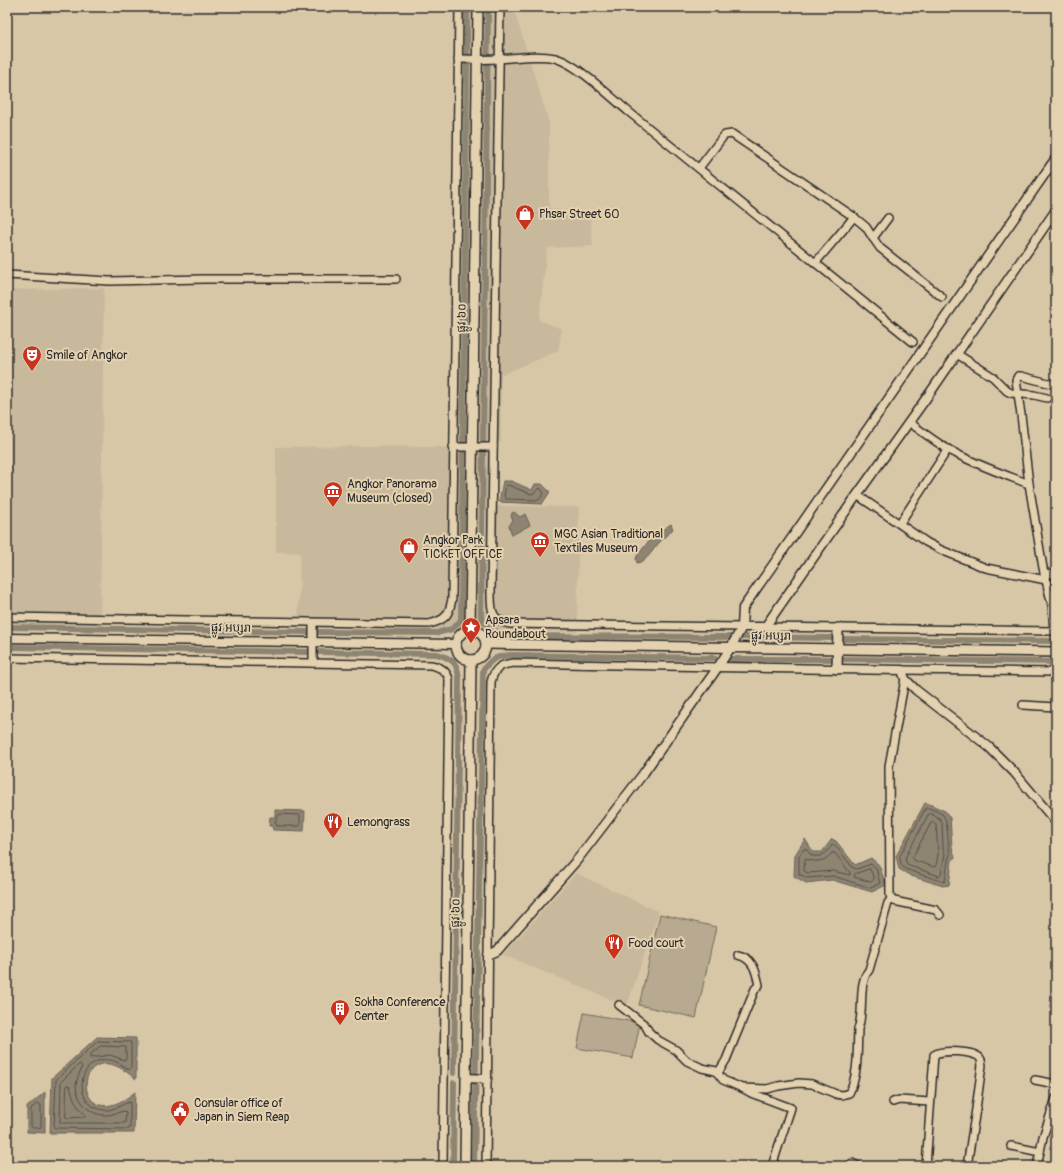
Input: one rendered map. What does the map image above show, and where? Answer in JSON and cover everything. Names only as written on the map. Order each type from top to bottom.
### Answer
[{"type":"main road","name":"ផ្លូវ ៦០","points":[[470,629],[480,59],[478,7]]},
{"type":"main road","points":[[837,669],[838,628]]},
{"type":"main road","points":[[470,629],[480,632],[485,638],[486,644],[484,652],[481,656],[477,659],[471,660],[460,656],[457,651],[456,644],[460,634],[470,629]]},
{"type":"main road","name":"ផ្លូវ អប្សរា","points":[[486,644],[1056,652]]},
{"type":"main road","name":"ផ្លូវ ៦០","points":[[465,1166],[472,1078],[471,660]]},
{"type":"street","points":[[7,617],[429,624],[439,622],[447,616],[452,599],[455,447],[459,7]]},
{"type":"street","points":[[500,7],[497,59],[491,447],[491,606],[492,613],[502,623],[1055,631],[1052,605],[1045,576],[1029,484],[1016,380],[1018,376],[1056,385]]},
{"type":"street","points":[[458,58],[497,59],[549,57],[563,61],[585,76],[913,342]]},
{"type":"street","points":[[699,168],[722,138],[725,135],[732,134],[854,217],[866,228],[880,248],[942,297]]},
{"type":"street","points":[[488,955],[496,951],[577,860],[642,774],[731,647],[742,627],[743,608],[1056,158]]},
{"type":"street","points":[[765,627],[957,354],[1056,210]]},
{"type":"street","points":[[816,262],[854,217]]},
{"type":"street","points":[[873,238],[888,218]]},
{"type":"street","points":[[7,275],[109,281],[204,279],[396,279]]},
{"type":"street","points":[[957,354],[993,377],[1007,391],[1017,394],[1034,394],[1047,398]]},
{"type":"street","points":[[909,422],[948,449],[971,461],[1029,484]]},
{"type":"street","points":[[455,447],[491,447]]},
{"type":"street","points":[[900,523],[948,449]]},
{"type":"street","points":[[857,495],[926,542],[986,568],[1045,576],[1056,574]]},
{"type":"street","points":[[312,623],[312,663]]},
{"type":"street","name":"ផ្លូវ អប្សរា","points":[[7,638],[456,644]]},
{"type":"street","points":[[7,658],[431,665],[439,666],[443,670],[449,679],[443,1166]]},
{"type":"street","points":[[486,1166],[491,682],[493,674],[497,668],[514,663],[1056,672]]},
{"type":"street","points":[[902,670],[905,679],[916,690],[988,747],[1014,772],[1056,822]]},
{"type":"street","points":[[742,1088],[767,1089],[800,1083],[812,1084],[842,1095],[849,1093],[854,1084],[858,1029],[861,1022],[864,982],[866,974],[870,970],[888,903],[891,899],[889,766],[905,679]]},
{"type":"street","points":[[1023,705],[1056,707]]},
{"type":"street","points":[[891,899],[899,903],[936,910],[940,915]]},
{"type":"street","points":[[718,1074],[726,1060],[755,989],[759,985],[757,972],[753,964],[746,957],[738,955]]},
{"type":"street","points":[[619,1005],[645,1025],[649,1032],[658,1040],[676,1050],[687,1061],[702,1068],[716,1071],[723,1080],[751,1093],[791,1108],[772,1166]]},
{"type":"street","points":[[926,1166],[934,1055],[938,1052],[957,1051],[977,1056],[980,1058],[982,1065],[967,1166]]},
{"type":"street","points":[[472,1078],[487,1079]]},
{"type":"street","points":[[1035,1080],[1056,1084]]},
{"type":"street","points":[[1037,1166],[1056,1098]]},
{"type":"street","points":[[893,1102],[898,1100],[930,1102]]},
{"type":"street","points":[[1011,1146],[1040,1152]]},
{"type":"shaded area","name":"Phsar Street 60","points":[[461,7],[513,7],[549,122],[549,208],[590,216],[593,246],[547,248],[539,320],[562,329],[558,351],[501,375],[501,442],[455,441]]},
{"type":"shaded area","points":[[104,288],[100,628],[7,626],[7,290]]},
{"type":"shaded area","points":[[373,446],[495,448],[495,506],[579,507],[577,632],[298,627],[300,553],[276,552],[276,447]]},
{"type":"shaded area","points":[[576,873],[659,912],[627,1006],[503,955]]},
{"type":"shaded area","points":[[660,914],[716,927],[696,1018],[639,1005]]},
{"type":"shaded area","points":[[584,1013],[640,1023],[633,1058],[577,1048]]},
{"type":"water","points":[[503,481],[511,481],[532,490],[535,484],[542,484],[550,492],[542,504],[499,502]]},
{"type":"water","points":[[514,512],[520,517],[525,514],[530,525],[512,535],[509,526],[513,520],[511,516]]},
{"type":"water","points":[[671,524],[673,529],[647,558],[637,563],[637,556],[652,537]]},
{"type":"water","points":[[925,803],[945,811],[950,818],[952,847],[955,857],[952,861],[949,885],[943,886],[911,876],[899,869],[896,856]]},
{"type":"water","points":[[275,810],[305,811],[304,831],[273,830],[272,826],[269,826],[270,817],[275,817]]},
{"type":"water","points":[[805,839],[813,852],[822,852],[832,839],[836,841],[855,865],[871,858],[879,865],[886,885],[872,892],[832,880],[806,883],[794,876],[795,855]]},
{"type":"water","points":[[97,1037],[136,1038],[136,1079],[119,1068],[109,1064],[97,1066],[89,1072],[86,1082],[88,1093],[93,1101],[103,1105],[117,1103],[135,1092],[134,1133],[50,1133],[52,1078]]},
{"type":"water","points":[[45,1092],[45,1133],[27,1132],[27,1107]]},
{"type":"waterway","points":[[467,7],[467,54]]},
{"type":"waterway","points":[[488,7],[481,616],[489,627],[508,636],[731,637]]},
{"type":"waterway","points":[[317,632],[437,633],[452,629],[461,620],[467,64]]},
{"type":"waterway","points":[[7,627],[308,632]]},
{"type":"waterway","points":[[742,637],[832,638]]},
{"type":"waterway","points":[[843,639],[1056,641]]},
{"type":"waterway","points":[[7,647],[307,652]]},
{"type":"waterway","points":[[317,652],[437,654],[451,660],[458,670],[454,1073]]},
{"type":"waterway","points":[[474,1166],[483,670],[494,659],[501,656],[510,655],[715,658]]},
{"type":"waterway","points":[[730,659],[833,659]]},
{"type":"waterway","points":[[842,659],[1056,662]]},
{"type":"waterway","points":[[453,1166],[454,1083]]},
{"type":"place","name":"Phsar Street 60","points":[[525,231]]},
{"type":"place","name":"Smile of Angkor","points":[[32,372]]},
{"type":"place","name":"Angkor Panorama Museum (closed)","points":[[333,508]]},
{"type":"place","name":"MGC Asian Traditional Textiles Museum","points":[[540,558]]},
{"type":"place","name":"Angkor Park TICKET OFFICE","points":[[409,564]]},
{"type":"place","name":"Apsara Roundabout","points":[[471,644]]},
{"type":"place","name":"Lemongrass","points":[[333,839]]},
{"type":"place","name":"Food court","points":[[614,960]]},
{"type":"place","name":"Sokha Conference Center","points":[[340,1026]]},
{"type":"place","name":"Consular office of Japan in Siem Reap","points":[[180,1127]]}]
